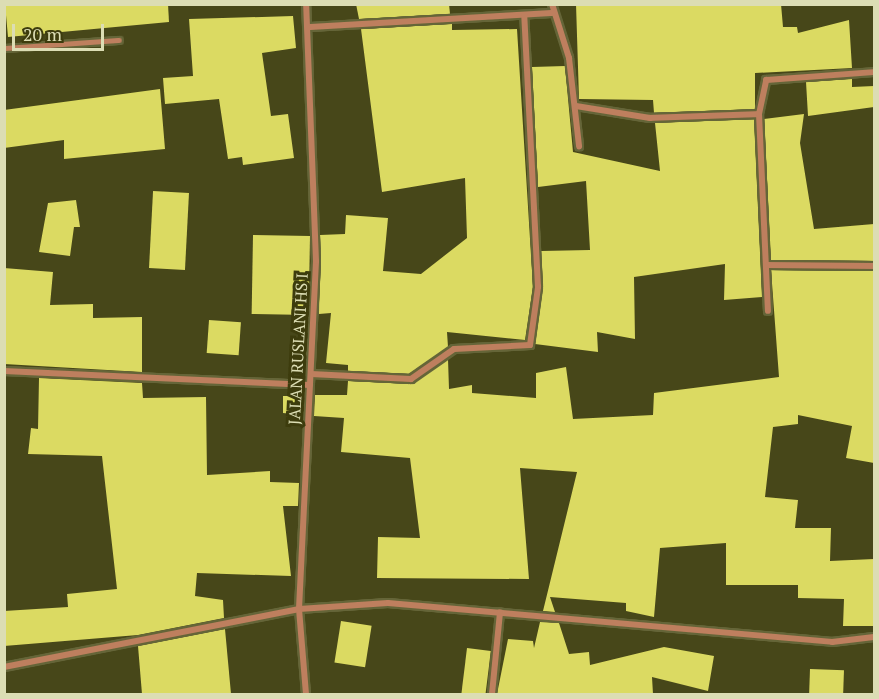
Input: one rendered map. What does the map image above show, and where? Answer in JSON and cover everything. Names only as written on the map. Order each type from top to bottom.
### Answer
[{"type":"street","name":"JALAN RUSLANI HS I","points":[[306,4],[309,27],[316,261],[299,609],[306,694]]},
{"type":"street","points":[[552,4],[565,38],[576,106],[579,146]]},
{"type":"street","points":[[309,27],[554,14]]},
{"type":"street","points":[[311,374],[411,379],[454,349],[530,345],[538,286],[524,15]]},
{"type":"street","points":[[768,311],[768,265],[759,114],[766,80],[874,72]]},
{"type":"street","points":[[576,106],[651,118],[759,114]]},
{"type":"street","points":[[768,265],[874,266]]},
{"type":"street","points":[[4,372],[310,385]]},
{"type":"street","points":[[4,667],[299,609],[388,603],[832,642],[874,637]]},
{"type":"street","points":[[492,694],[500,612]]},
{"type":"lane","points":[[4,48],[119,40]]},
{"type":"building","points":[[5,4],[168,4],[169,22],[8,37]]},
{"type":"building","points":[[356,4],[449,4],[450,14],[359,19]]},
{"type":"building","points":[[576,4],[781,4],[783,27],[797,27],[798,33],[849,20],[852,68],[755,73],[755,109],[654,113],[653,100],[579,99]]},
{"type":"building","points":[[293,16],[296,48],[262,53],[271,116],[288,114],[294,158],[243,165],[242,157],[228,159],[219,99],[165,104],[163,78],[193,76],[189,19]]},
{"type":"building","points":[[452,24],[452,30],[517,29],[533,287],[525,340],[447,332],[448,347],[409,374],[348,371],[348,365],[326,363],[331,313],[319,314],[320,235],[345,234],[346,215],[388,218],[383,271],[421,274],[467,238],[465,178],[382,192],[361,29]]},
{"type":"building","points":[[565,66],[573,152],[660,171],[655,123],[754,119],[762,297],[724,300],[725,264],[634,277],[635,339],[597,332],[598,352],[535,344],[541,251],[590,250],[586,181],[538,187],[532,67]]},
{"type":"building","points":[[852,79],[852,87],[874,86],[874,107],[808,116],[806,82]]},
{"type":"building","points":[[160,89],[165,149],[64,159],[64,140],[4,148],[4,110]]},
{"type":"building","points":[[804,114],[800,143],[814,229],[874,224],[874,261],[771,260],[764,119]]},
{"type":"building","points":[[153,191],[189,193],[185,270],[149,268]]},
{"type":"building","points":[[76,200],[80,227],[74,227],[70,256],[39,252],[48,203]]},
{"type":"building","points":[[253,235],[310,236],[309,315],[252,314]]},
{"type":"building","points":[[4,268],[53,272],[50,305],[93,304],[93,318],[142,317],[142,372],[4,364]]},
{"type":"building","points":[[771,270],[874,271],[874,463],[846,458],[852,426],[798,415],[798,424],[773,427],[765,497],[798,500],[795,528],[831,528],[830,561],[874,559],[874,626],[843,626],[844,599],[798,598],[798,585],[726,585],[726,543],[660,548],[654,617],[626,611],[626,603],[550,597],[555,612],[543,611],[577,472],[520,468],[529,579],[377,578],[378,537],[420,538],[410,458],[341,452],[344,418],[314,416],[315,395],[347,395],[348,381],[411,384],[448,359],[449,389],[472,385],[472,393],[536,398],[536,373],[566,367],[573,419],[653,415],[654,393],[779,377]]},
{"type":"building","points":[[209,320],[241,322],[239,355],[207,353]]},
{"type":"building","points":[[39,378],[142,383],[143,398],[206,397],[207,475],[270,471],[270,482],[299,483],[298,506],[283,506],[291,576],[197,573],[195,596],[223,600],[224,618],[138,635],[4,646],[4,611],[68,607],[67,594],[117,589],[102,456],[28,454],[31,428],[38,429]]},
{"type":"building","points":[[283,396],[304,396],[303,415],[283,413]]},
{"type":"building","points":[[341,621],[372,626],[365,667],[334,662]]},
{"type":"building","points":[[540,622],[559,623],[569,654],[589,652],[590,665],[664,647],[714,656],[708,691],[652,677],[653,694],[497,694],[508,639],[533,641],[534,648]]},
{"type":"building","points":[[225,629],[231,694],[142,694],[138,646]]},
{"type":"building","points":[[467,648],[491,651],[486,694],[461,694]]},
{"type":"building","points":[[810,669],[844,670],[843,694],[809,694]]}]
